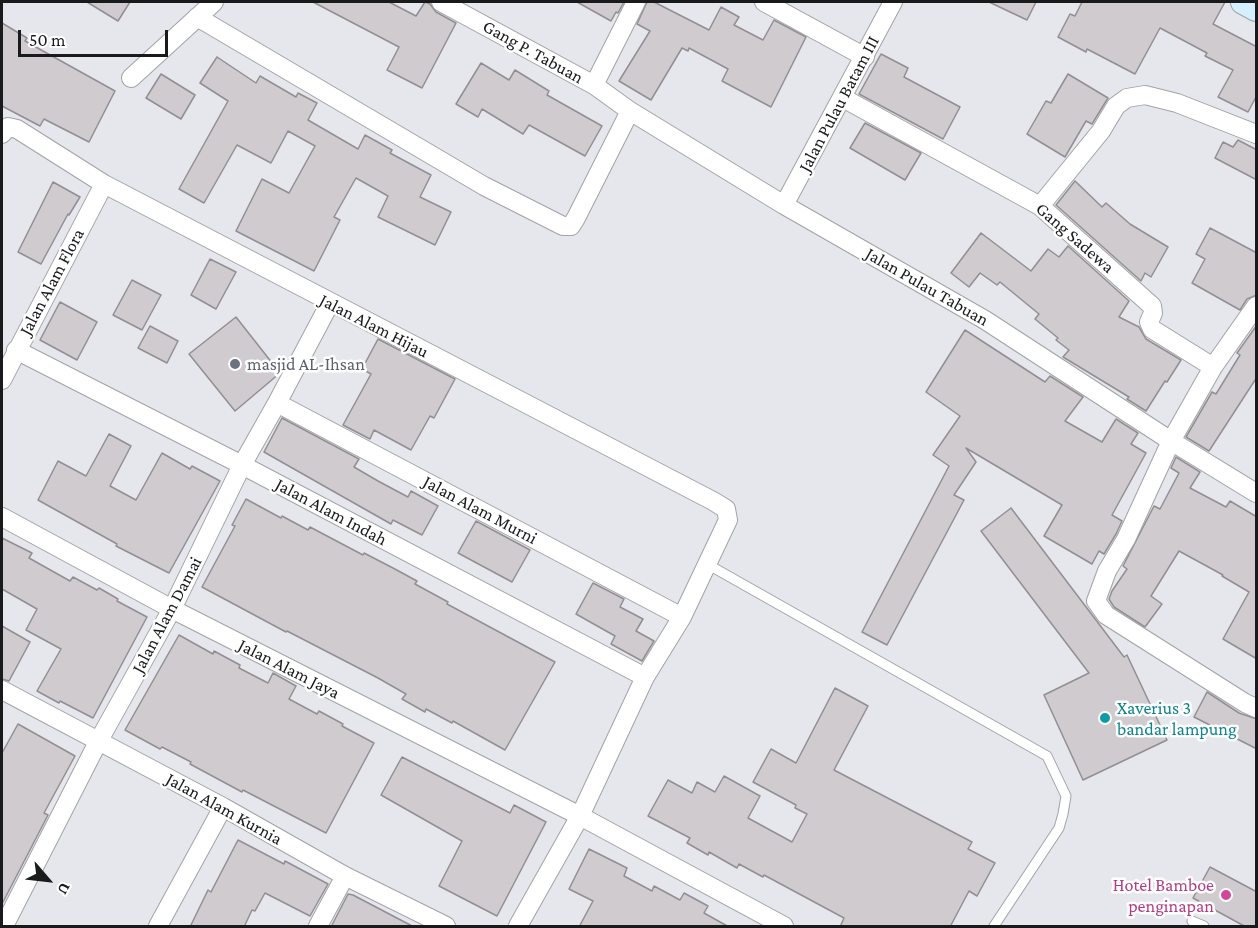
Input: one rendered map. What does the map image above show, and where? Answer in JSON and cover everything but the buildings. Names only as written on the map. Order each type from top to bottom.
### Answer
[{"type":"street","name":"Gang P. Tabuan","points":[[441,2],[594,85]]},
{"type":"street","points":[[594,85],[636,2]]},
{"type":"street","points":[[764,2],[865,57]]},
{"type":"street","name":"Jalan Pulau Batam III","points":[[783,205],[893,2]]},
{"type":"street","points":[[1243,2],[1257,9]]},
{"type":"street","points":[[131,78],[200,8],[484,186],[564,226],[571,226],[576,218],[630,111]]},
{"type":"street","name":"Jalan Pulau Tabuan","points":[[594,85],[630,111],[783,205],[985,320],[1171,441],[1257,493]]},
{"type":"street","points":[[1040,206],[1101,132],[1116,106],[1127,98],[1145,95],[1177,103],[1257,134]]},
{"type":"street","name":"Gang Sadewa","points":[[843,98],[1040,206],[1152,306],[1153,314],[1149,322],[1152,329],[1213,367]]},
{"type":"street","name":"Jalan Alam Hijau","points":[[9,131],[104,184],[330,303],[713,501],[726,510],[728,520],[707,564]]},
{"type":"street","name":"Jalan Alam Flora","points":[[2,380],[104,184]]},
{"type":"street","name":"Jalan Alam Damai","points":[[4,927],[98,742],[172,609],[242,465],[330,303]]},
{"type":"street","points":[[1257,306],[1213,367],[1171,441],[1126,539],[1107,571],[1096,601],[1106,615],[1245,703],[1257,708]]},
{"type":"street","name":"Jalan Alam Indah","points":[[16,350],[242,465],[645,677]]},
{"type":"street","name":"Jalan Alam Murni","points":[[277,403],[682,618]]},
{"type":"street","name":"Jalan Alam Jaya","points":[[2,517],[172,609],[579,816],[784,927]]},
{"type":"street","points":[[518,927],[579,816],[645,677],[682,618],[707,564]]},
{"type":"street","name":"Jalan Alam Kurnia","points":[[2,690],[223,807],[345,876],[446,927]]},
{"type":"street","points":[[158,927],[223,807]]},
{"type":"street","points":[[318,927],[345,876]]},
{"type":"lane","points":[[707,564],[1047,756],[1066,796],[1064,814],[1059,828],[994,927]]},
{"type":"lane","points":[[1192,921],[1204,927]]},
{"type":"place","name":"masjid AL-Ihsan","points":[[235,364]]},
{"type":"place","name":"Xaverius 3 bandar lampung","points":[[1105,718]]},
{"type":"place","name":"Hotel Bamboe penginapan","points":[[1226,895]]}]
